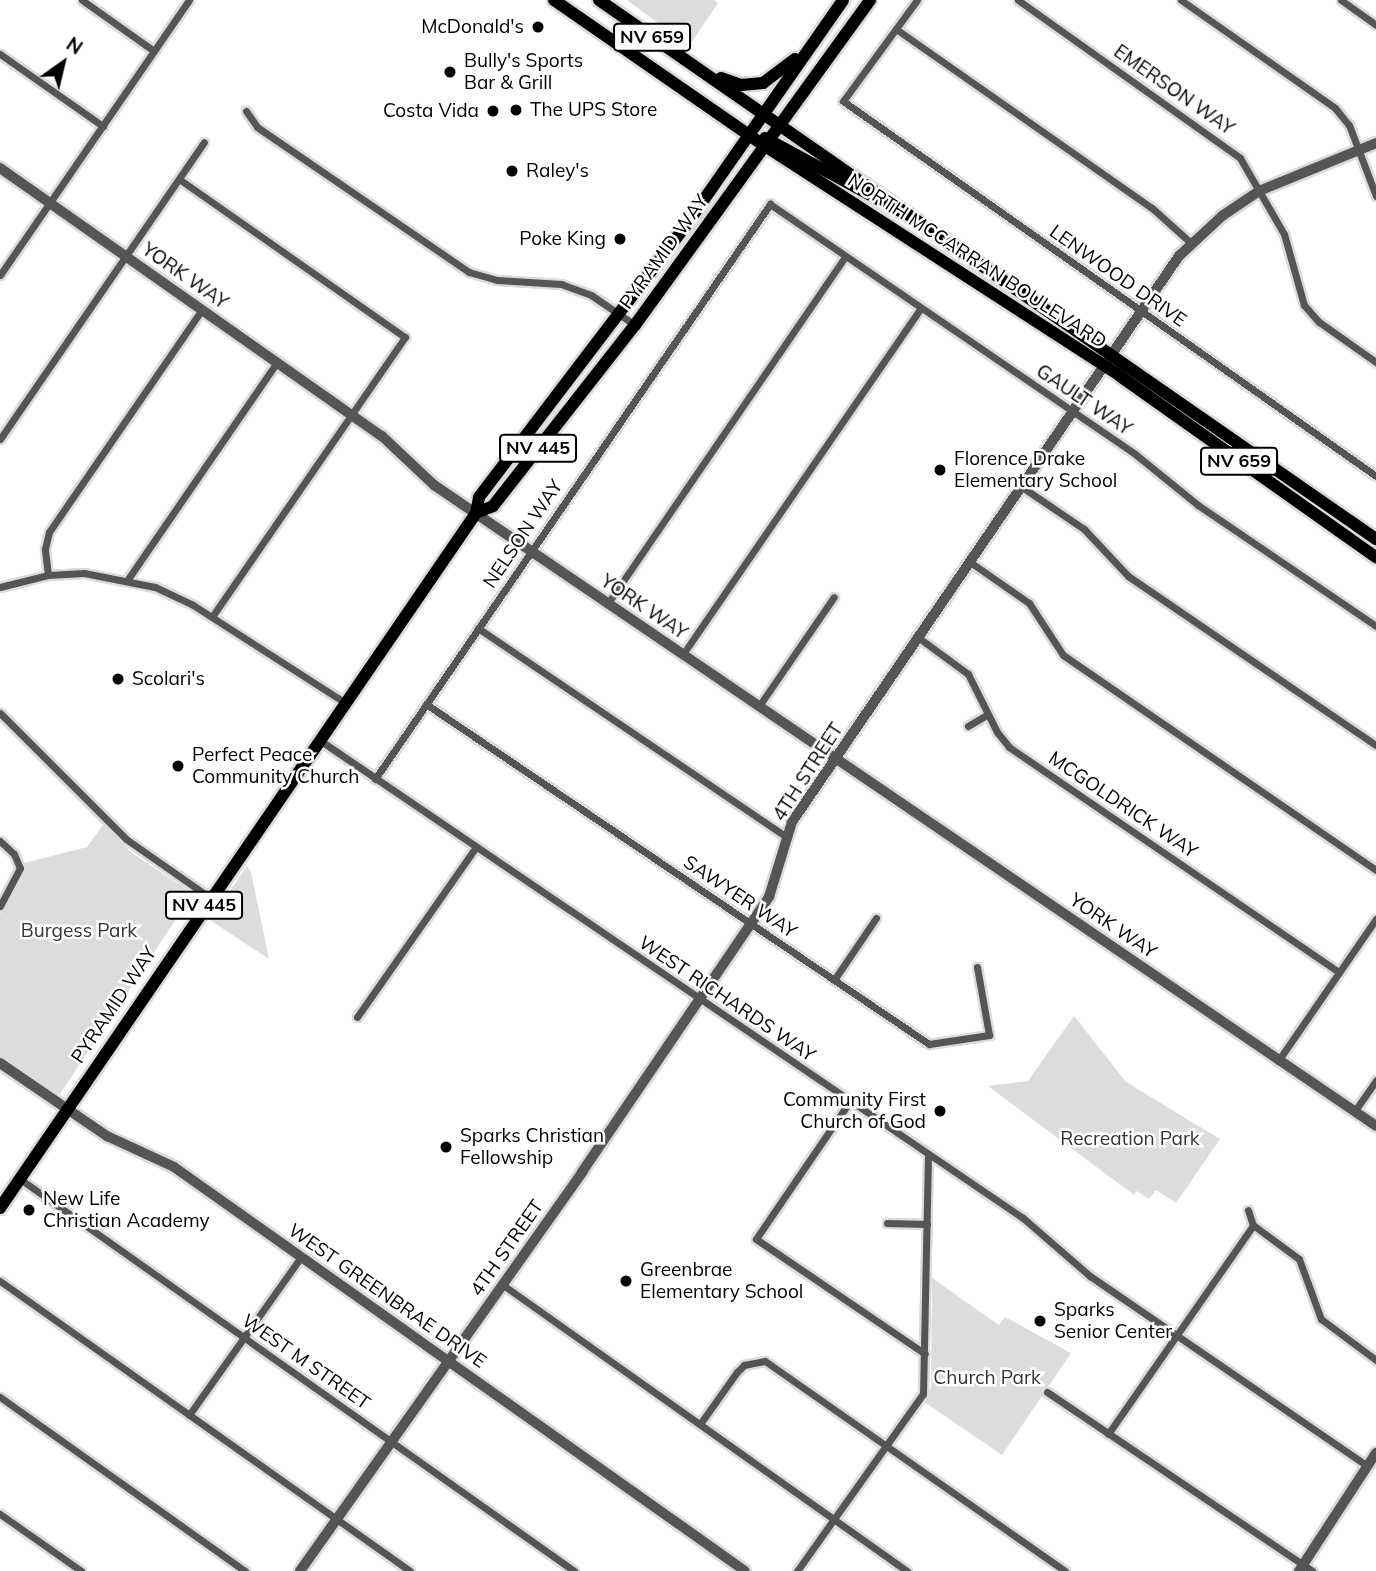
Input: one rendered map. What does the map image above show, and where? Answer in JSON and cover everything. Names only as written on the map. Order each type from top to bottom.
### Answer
[{"type":"main road","name":"NORTH MCCARRAN BOULEVARD","points":[[554,0],[751,135],[768,143],[1102,365],[1376,557]]},
{"type":"main road","name":"NORTH MCCARRAN BOULEVARD","points":[[599,0],[1376,538]]},
{"type":"main road","name":"PYRAMID WAY","points":[[0,1208],[209,897],[476,513],[480,497],[620,314],[751,135],[762,112],[843,0]]},
{"type":"main road","name":"PYRAMID WAY","points":[[476,513],[493,506],[635,325],[870,0]]},
{"type":"main road","points":[[706,73],[741,85],[763,83],[809,48]]},
{"type":"main road","points":[[768,143],[887,208],[912,215]]},
{"type":"street","points":[[82,0],[154,51]]},
{"type":"street","points":[[0,275],[189,0]]},
{"type":"street","points":[[917,0],[896,29],[1152,208],[1191,243]]},
{"type":"street","name":"EMERSON WAY","points":[[1018,0],[1030,3],[1231,149],[1259,191],[1288,245],[1294,284],[1304,305],[1319,322],[1376,362]]},
{"type":"street","points":[[1181,0],[1335,108],[1349,125],[1376,196]]},
{"type":"street","points":[[1340,0],[1376,25]]},
{"type":"street","name":"LENWOOD DRIVE","points":[[896,29],[843,101],[1376,476]]},
{"type":"street","points":[[0,54],[103,126]]},
{"type":"street","points":[[246,111],[257,127],[457,265],[497,280],[558,283],[591,295],[635,325]]},
{"type":"street","points":[[0,439],[204,142]]},
{"type":"street","name":"4TH STREET","points":[[300,1571],[503,1285],[774,889],[792,822],[1022,487],[1110,353],[1191,243],[1259,191],[1376,143]]},
{"type":"street","name":"YORK WAY","points":[[0,168],[352,414],[382,436],[434,485],[1376,1126]]},
{"type":"street","points":[[178,179],[405,338],[212,617]]},
{"type":"street","name":"GAULT WAY","points":[[770,204],[1072,410],[1198,505],[1376,626]]},
{"type":"street","name":"NELSON WAY","points":[[375,779],[770,204]]},
{"type":"street","points":[[608,603],[845,257]]},
{"type":"street","points":[[683,654],[921,308]]},
{"type":"street","points":[[48,575],[45,549],[49,532],[202,309]]},
{"type":"street","points":[[128,579],[277,362]]},
{"type":"street","points":[[1022,487],[1084,529],[1128,576],[1376,745]]},
{"type":"street","points":[[970,562],[1029,603],[1063,656],[1376,870]]},
{"type":"street","points":[[0,587],[48,575],[84,573],[128,579],[174,595],[344,702]]},
{"type":"street","points":[[759,706],[834,597]]},
{"type":"street","points":[[478,628],[787,837]]},
{"type":"street","name":"MCGOLDRICK WAY","points":[[919,638],[968,674],[988,714],[1009,747],[1339,972]]},
{"type":"street","name":"SAWYER WAY","points":[[426,704],[934,1045],[989,1035],[976,967]]},
{"type":"street","points":[[0,713],[126,839],[209,897]]},
{"type":"street","points":[[968,726],[988,714]]},
{"type":"street","name":"WEST RICHARDS WAY","points":[[318,739],[1023,1218],[1113,1292],[1367,1466]]},
{"type":"street","points":[[0,841],[19,863],[18,878],[0,906]]},
{"type":"street","points":[[358,1017],[476,847]]},
{"type":"street","points":[[834,980],[876,918]]},
{"type":"street","points":[[1278,1061],[1376,919]]},
{"type":"street","name":"WEST GREENBRAE DRIVE","points":[[1,1067],[107,1136],[174,1167],[746,1571]]},
{"type":"street","points":[[1354,1112],[1376,1080]]},
{"type":"street","points":[[850,1101],[756,1239],[925,1354]]},
{"type":"street","points":[[797,1571],[923,1394],[928,1154]]},
{"type":"street","name":"WEST M STREET","points":[[20,1179],[574,1571]]},
{"type":"street","points":[[1248,1210],[1253,1225],[1299,1259],[1321,1319],[1376,1360]]},
{"type":"street","points":[[887,1223],[927,1224]]},
{"type":"street","points":[[1108,1434],[1253,1225]]},
{"type":"street","points":[[189,1415],[301,1256]]},
{"type":"street","points":[[0,1281],[410,1571]]},
{"type":"street","points":[[503,1285],[907,1571]]},
{"type":"street","points":[[700,1424],[744,1365],[765,1361],[1065,1571]]},
{"type":"street","points":[[1047,1392],[1305,1569],[1376,1453]]},
{"type":"street","points":[[0,1398],[245,1571]]},
{"type":"street","points":[[0,1514],[81,1571]]},
{"type":"green space","points":[[627,0],[714,0],[718,3],[689,46]]},
{"type":"green space","name":"Burgess Park","points":[[103,825],[132,853],[186,889],[190,898],[60,1094],[0,1056],[0,914],[22,880],[24,863],[87,847]]},
{"type":"green space","points":[[247,866],[251,872],[269,959],[210,920]]},
{"type":"green space","name":"Recreation Park","points":[[1074,1016],[1126,1082],[1220,1139],[1176,1203],[1156,1190],[1149,1199],[1137,1191],[1134,1195],[988,1086],[1028,1081]]},
{"type":"green space","name":"Church Park","points":[[932,1278],[999,1325],[1005,1317],[1071,1353],[1002,1455],[923,1401],[931,1388]]},
{"type":"place","name":"McDonald's","points":[[538,27]]},
{"type":"place","name":"Bully's Sports Bar & Grill","points":[[450,72]]},
{"type":"place","name":"The UPS Store","points":[[516,110]]},
{"type":"place","name":"Costa Vida","points":[[493,111]]},
{"type":"place","name":"Raley's","points":[[512,171]]},
{"type":"place","name":"Poke King","points":[[620,239]]},
{"type":"place","name":"Florence Drake Elementary School","points":[[940,470]]},
{"type":"place","name":"Scolari's","points":[[118,679]]},
{"type":"place","name":"Perfect Peace Community Church","points":[[178,766]]},
{"type":"place","name":"Community First Church of God","points":[[940,1111]]},
{"type":"place","name":"Sparks Christian Fellowship","points":[[446,1147]]},
{"type":"place","name":"New Life Christian Academy","points":[[29,1210]]},
{"type":"place","name":"Greenbrae Elementary School","points":[[626,1281]]},
{"type":"place","name":"Sparks Senior Center","points":[[1040,1321]]}]
